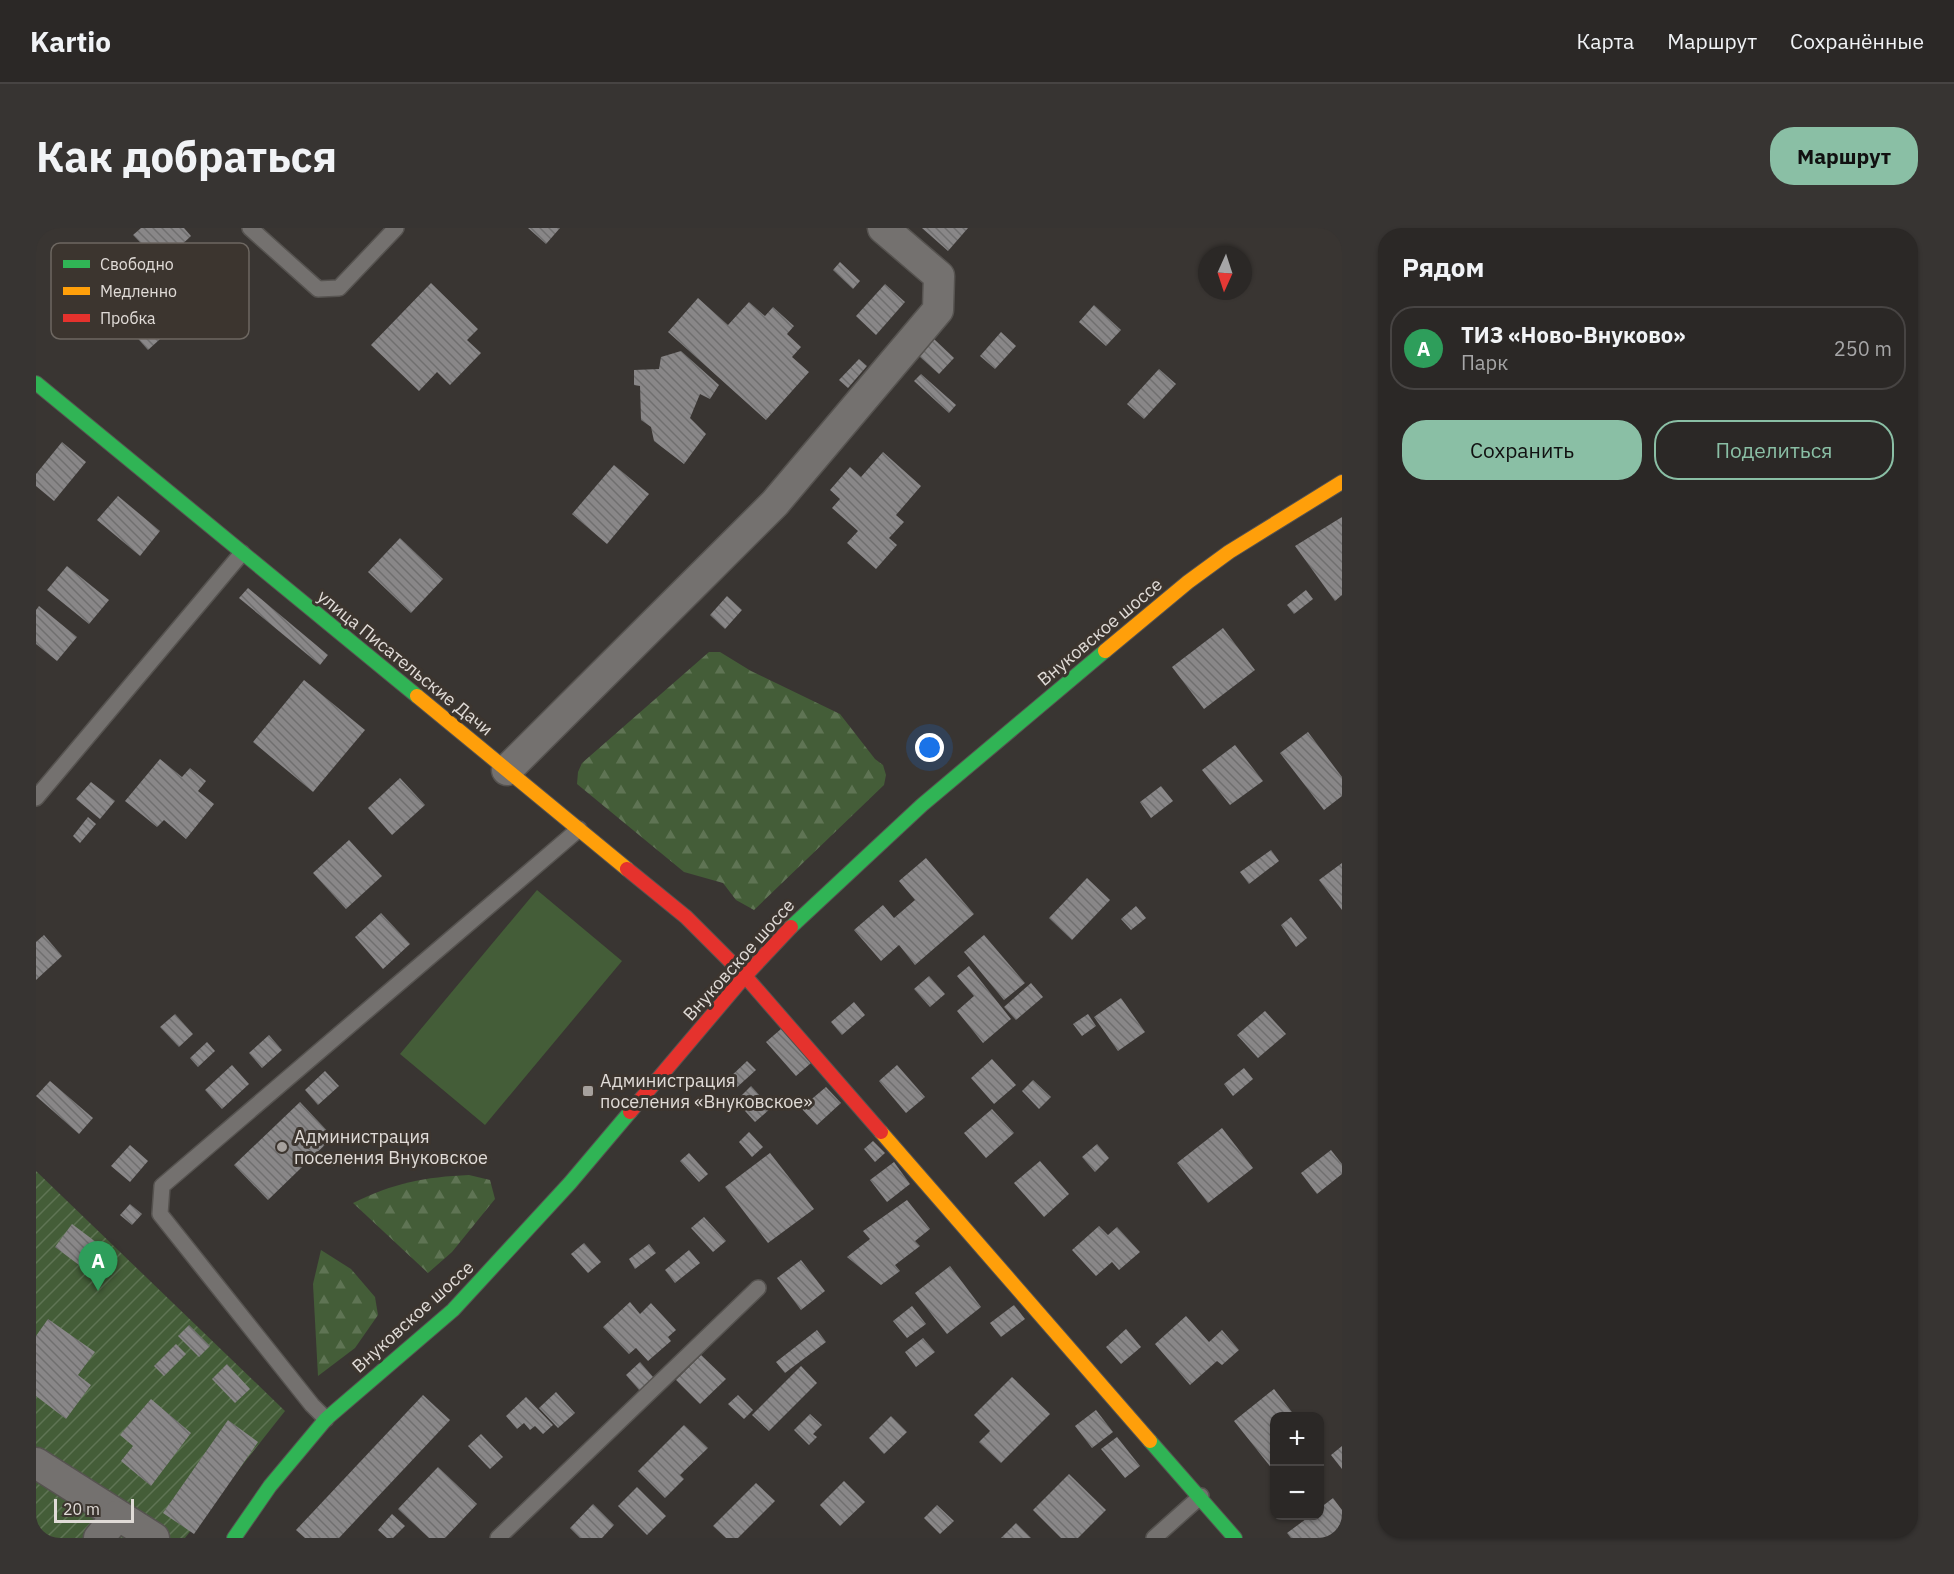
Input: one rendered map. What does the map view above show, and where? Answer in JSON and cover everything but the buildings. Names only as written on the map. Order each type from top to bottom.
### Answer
[{"type":"street","points":[[507,770],[776,503],[938,310],[939,276],[883,228]]},
{"type":"street","name":"улица Писательские Дачи","points":[[36,382],[686,917],[745,976],[1201,1496],[1235,1538]]},
{"type":"street","name":"Внуковское шоссе","points":[[234,1538],[270,1485],[326,1419],[453,1310],[496,1265],[570,1183],[745,976],[835,883],[1071,678],[1188,582],[1229,552],[1342,482]]},
{"type":"street","points":[[36,1462],[108,1527],[154,1538]]},
{"type":"lane","points":[[250,228],[318,289],[339,288],[396,228]]},
{"type":"lane","points":[[36,798],[243,552]]},
{"type":"lane","points":[[326,1419],[312,1405],[160,1214],[162,1186],[579,829]]},
{"type":"lane","points":[[498,1538],[758,1288]]},
{"type":"lane","points":[[1154,1538],[1201,1496]]},
{"type":"green space","points":[[709,652],[720,652],[751,671],[840,714],[875,759],[883,765],[886,775],[884,785],[754,910],[736,900],[723,883],[684,872],[577,784],[578,772],[582,763]]},
{"type":"green space","points":[[537,890],[622,961],[485,1125],[400,1054]]},
{"type":"green space","points":[[36,1171],[285,1411],[185,1538],[36,1538]]},
{"type":"green space","points":[[469,1175],[490,1180],[495,1199],[452,1252],[428,1273],[353,1203],[382,1190],[410,1182]]},
{"type":"green space","points":[[321,1250],[351,1269],[375,1297],[378,1315],[355,1348],[318,1376],[313,1284]]},
{"type":"traffic: fast","points":[[36,383],[417,696]]},
{"type":"traffic: fast","points":[[791,927],[922,805],[1105,651]]},
{"type":"traffic: fast","points":[[234,1538],[270,1486],[326,1419],[453,1310],[570,1183],[630,1112]]},
{"type":"traffic: fast","points":[[1150,1441],[1235,1538]]},
{"type":"traffic: slow","points":[[1105,651],[1188,582],[1229,552],[1342,482]]},
{"type":"traffic: slow","points":[[417,696],[627,869]]},
{"type":"traffic: slow","points":[[881,1132],[1150,1441]]},
{"type":"traffic: jam","points":[[627,869],[686,917],[745,976],[881,1132]]},
{"type":"traffic: jam","points":[[630,1112],[745,976],[791,927]]},
{"type":"place","name":"Администрация поселения «Внуковское»","points":[[588,1091]]},
{"type":"place","name":"Администрация поселения Внуковское","points":[[282,1147]]},
{"type":"place","name":"ТИЗ «Ново-Внуково»","points":[[98,1291]]}]
